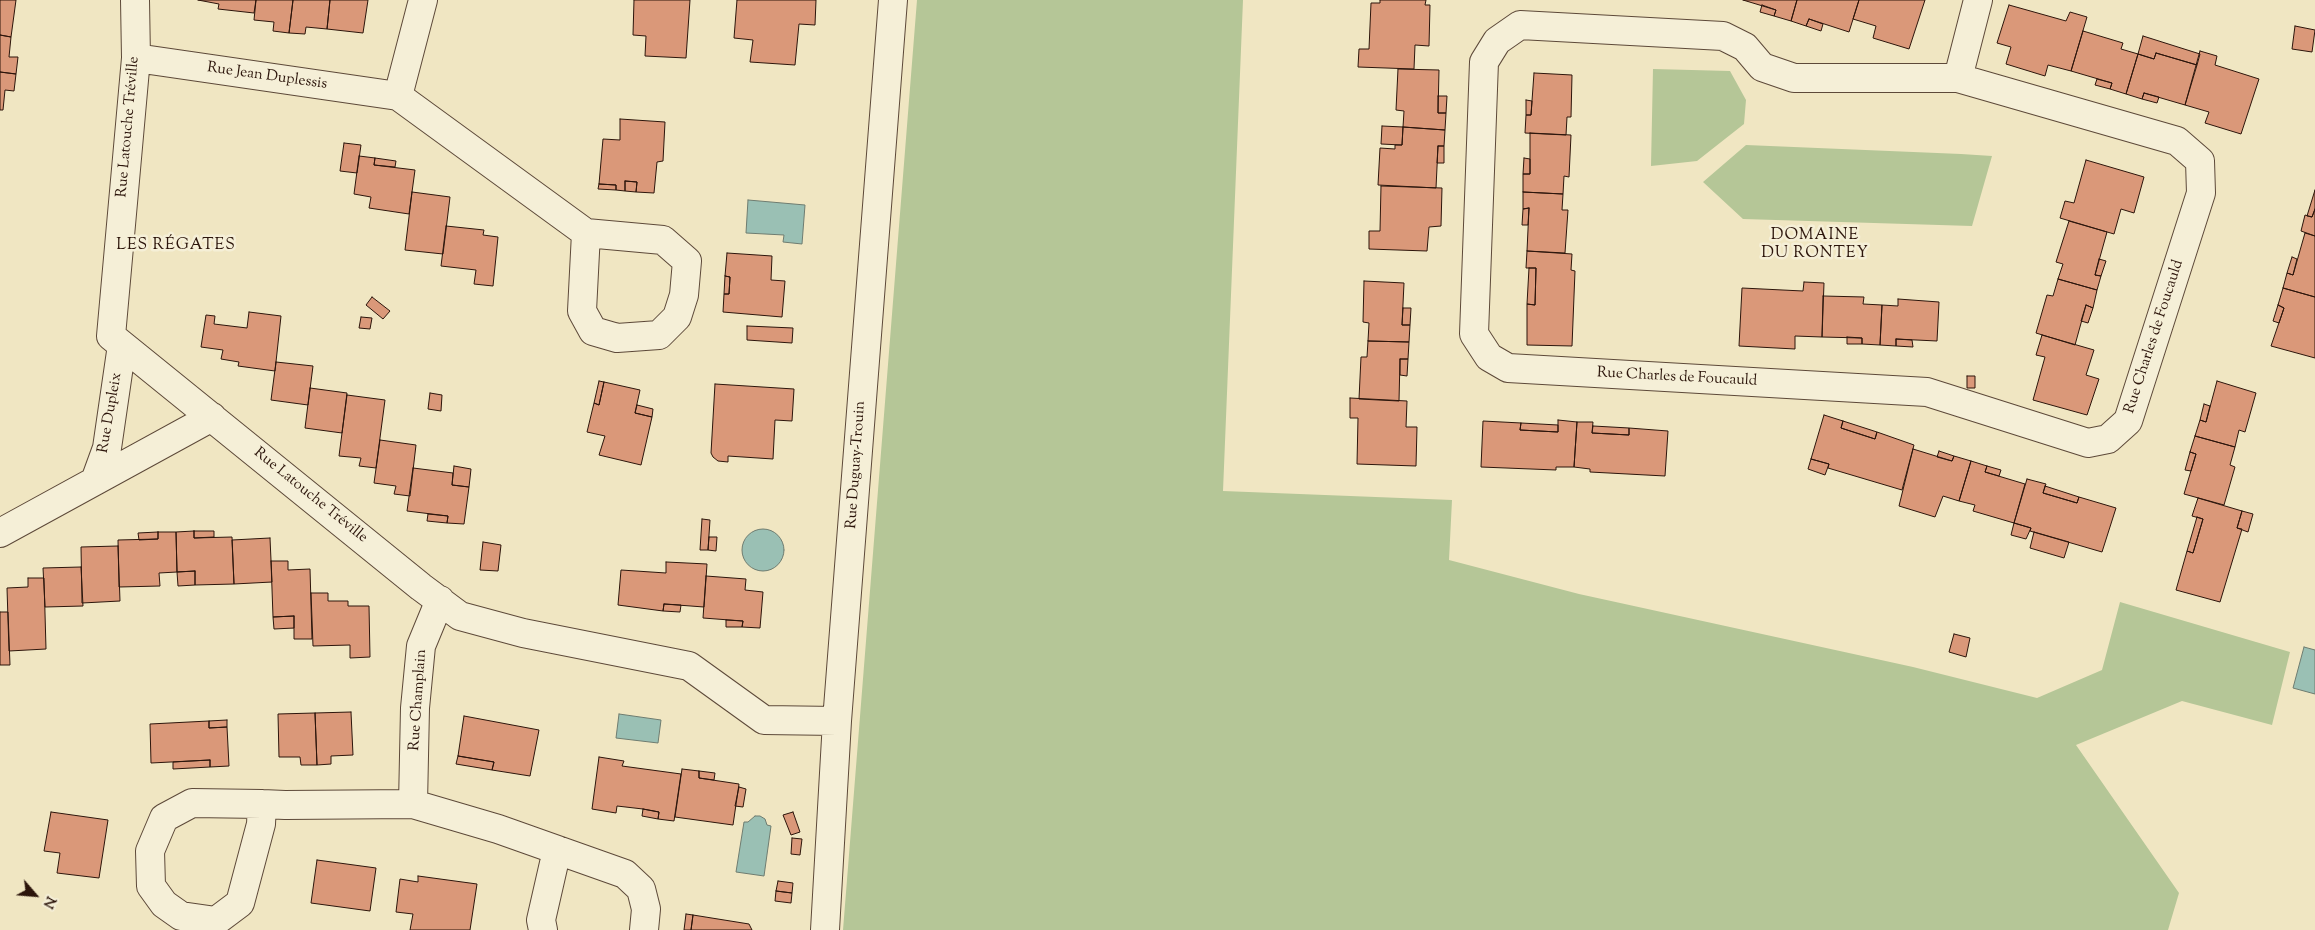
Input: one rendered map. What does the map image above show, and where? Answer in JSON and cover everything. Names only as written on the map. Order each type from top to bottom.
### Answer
[{"type":"street","name":"Rue Latouche Tréville","points":[[135,0],[136,58],[111,336],[460,616],[523,633],[689,666],[764,720],[837,721]]},
{"type":"street","points":[[398,96],[424,0]]},
{"type":"street","name":"Rue Duguay-Trouin","points":[[825,930],[837,721],[893,0]]},
{"type":"street","points":[[1958,78],[1978,0]]},
{"type":"street","name":"Rue Charles de Foucauld","points":[[1520,26],[1723,36],[1745,47],[1762,67],[1794,78],[1958,78],[2177,141],[2200,161],[2201,192],[2128,421],[2108,439],[2088,444],[1927,392],[1508,368],[1489,357],[1474,334],[1484,62],[1496,41],[1520,26]]},
{"type":"street","name":"Rue Jean Duplessis","points":[[136,58],[398,96],[586,233]]},
{"type":"street","points":[[586,233],[663,240],[687,261],[684,295],[676,318],[659,335],[617,338],[593,331],[582,311],[586,233]]},
{"type":"street","name":"Rue Dupleix","points":[[95,481],[107,448],[122,345]]},
{"type":"street","name":"Rue Dupleix","points":[[0,533],[212,417]]},
{"type":"street","name":"Rue Champlain","points":[[413,804],[415,708],[422,646],[440,600]]},
{"type":"street","points":[[262,804],[261,824],[240,903],[216,920],[181,916],[164,904],[151,886],[150,851],[164,818],[192,803],[413,804],[498,829],[625,874],[641,889],[646,909],[644,930]]},
{"type":"street","points":[[543,930],[541,920],[557,850]]},
{"type":"green space","points":[[917,0],[1243,0],[1223,491],[1452,500],[1449,560],[1579,594],[1913,667],[2037,698],[2102,670],[2120,602],[2290,652],[2272,725],[2182,701],[2076,745],[2179,893],[2168,930],[843,930]]},
{"type":"green space","points":[[1653,69],[1730,71],[1746,100],[1744,124],[1697,161],[1651,166]]},
{"type":"green space","points":[[1746,145],[1992,156],[1972,226],[1743,219],[1703,182]]},
{"type":"water","points":[[748,200],[805,205],[802,244],[783,242],[784,235],[746,233]]},
{"type":"water","points":[[767,529],[775,532],[781,538],[784,550],[781,562],[775,568],[759,571],[751,568],[745,562],[742,546],[745,538],[751,532]]},
{"type":"water","points":[[2304,647],[2315,650],[2315,694],[2293,688]]},
{"type":"water","points":[[619,714],[661,720],[658,743],[616,738]]},
{"type":"water","points":[[755,816],[765,819],[767,825],[771,826],[764,876],[736,872],[744,822],[748,822]]},
{"type":"building","points":[[0,0],[16,0],[11,37],[0,35]]},
{"type":"building","points":[[198,0],[256,0],[254,13],[218,9],[219,4]]},
{"type":"building","points":[[256,0],[293,0],[289,33],[273,31],[274,22],[254,20]]},
{"type":"building","points":[[293,0],[330,0],[327,29],[306,27],[305,34],[289,33]]},
{"type":"building","points":[[330,0],[368,0],[363,33],[327,29]]},
{"type":"building","points":[[634,0],[690,0],[686,58],[645,56],[646,36],[633,35]]},
{"type":"building","points":[[737,0],[816,0],[815,25],[799,24],[795,65],[750,62],[753,40],[734,38]]},
{"type":"building","points":[[1380,0],[1426,0],[1425,5],[1430,5],[1429,46],[1415,45],[1414,69],[1358,67],[1359,49],[1369,49],[1371,3],[1380,3]]},
{"type":"building","points":[[1743,0],[1797,0],[1791,21],[1774,16],[1776,10]]},
{"type":"building","points":[[1797,0],[1859,0],[1849,32],[1809,19],[1806,26],[1791,21]]},
{"type":"building","points":[[1859,0],[1925,0],[1909,49],[1873,38],[1876,26],[1853,19]]},
{"type":"building","points":[[1762,5],[1776,10],[1774,16],[1760,12]]},
{"type":"building","points":[[2009,5],[2066,21],[2070,12],[2087,17],[2071,71],[2048,65],[2045,76],[2006,64],[2011,47],[1997,43]]},
{"type":"building","points":[[1809,19],[1823,24],[1821,31],[1806,26]]},
{"type":"building","points":[[2295,26],[2315,30],[2312,52],[2292,49]]},
{"type":"building","points":[[2083,31],[2123,43],[2121,49],[2138,54],[2126,94],[2110,89],[2112,83],[2071,71]]},
{"type":"building","points":[[0,35],[11,37],[9,57],[18,57],[16,74],[0,72]]},
{"type":"building","points":[[2143,36],[2200,54],[2197,65],[2156,53],[2154,59],[2138,54]]},
{"type":"building","points":[[2200,51],[2217,56],[2215,65],[2259,79],[2241,134],[2205,123],[2209,112],[2185,105]]},
{"type":"building","points":[[2156,53],[2197,65],[2185,105],[2144,93],[2142,99],[2126,94],[2138,54],[2154,59]]},
{"type":"building","points":[[1398,69],[1439,70],[1438,113],[1446,113],[1445,130],[1403,127],[1404,111],[1396,110]]},
{"type":"building","points":[[0,72],[16,74],[14,91],[5,90],[3,110],[0,110]]},
{"type":"building","points":[[1534,73],[1572,75],[1571,117],[1567,117],[1566,135],[1525,133],[1526,115],[1531,115]]},
{"type":"building","points":[[2097,79],[2112,83],[2110,89],[2095,85]]},
{"type":"building","points":[[2144,93],[2159,97],[2157,103],[2142,99]]},
{"type":"building","points":[[1438,96],[1447,96],[1446,113],[1438,113]]},
{"type":"building","points":[[1526,100],[1532,101],[1531,115],[1526,115]]},
{"type":"building","points":[[620,119],[665,122],[663,161],[657,162],[654,193],[636,192],[637,182],[625,181],[625,191],[616,190],[616,185],[599,184],[603,139],[620,140]]},
{"type":"building","points":[[1382,126],[1403,127],[1402,145],[1381,144]]},
{"type":"building","points":[[1403,127],[1445,130],[1444,146],[1438,146],[1436,188],[1378,185],[1380,148],[1395,149],[1395,145],[1402,145]]},
{"type":"building","points":[[1530,133],[1571,135],[1569,177],[1564,176],[1563,194],[1523,192],[1523,174],[1530,174]]},
{"type":"building","points":[[344,143],[361,145],[357,173],[340,171]]},
{"type":"building","points":[[1438,146],[1444,146],[1444,163],[1437,163]]},
{"type":"building","points":[[359,156],[375,158],[374,165],[415,170],[409,214],[369,208],[371,197],[354,194]]},
{"type":"building","points":[[375,158],[396,161],[395,167],[374,165]]},
{"type":"building","points":[[1524,158],[1530,159],[1530,174],[1523,174]]},
{"type":"building","points":[[2086,160],[2144,177],[2134,213],[2121,209],[2114,234],[2060,218],[2065,201],[2074,203]]},
{"type":"building","points":[[625,181],[637,182],[636,192],[625,191]]},
{"type":"building","points":[[599,184],[616,185],[616,190],[598,189]]},
{"type":"building","points":[[1381,186],[1442,188],[1441,226],[1429,227],[1427,251],[1369,249],[1369,231],[1380,231]]},
{"type":"building","points":[[2315,190],[2315,209],[2312,217],[2307,216]]},
{"type":"building","points":[[412,192],[450,197],[443,254],[405,250]]},
{"type":"building","points":[[1523,192],[1563,194],[1562,210],[1568,210],[1565,253],[1527,251],[1529,208],[1523,209]]},
{"type":"building","points":[[1529,208],[1528,225],[1522,225],[1523,209]]},
{"type":"building","points":[[2315,209],[2315,236],[2301,231],[2305,215],[2312,217]]},
{"type":"building","points":[[2069,221],[2107,232],[2095,275],[2101,276],[2097,290],[2058,279],[2063,264],[2056,262]]},
{"type":"building","points":[[446,226],[484,230],[483,235],[498,237],[493,286],[474,284],[476,270],[441,266]]},
{"type":"building","points":[[2305,233],[2315,236],[2315,297],[2283,288],[2287,273],[2293,275]]},
{"type":"building","points":[[1527,251],[1572,254],[1571,270],[1575,271],[1572,346],[1527,345],[1527,304],[1535,305],[1536,268],[1526,268]]},
{"type":"building","points":[[727,253],[772,256],[771,280],[785,281],[782,317],[723,312],[724,294],[729,294],[730,277],[725,276]]},
{"type":"building","points":[[2292,257],[2297,259],[2293,275],[2287,273]]},
{"type":"building","points":[[2099,259],[2106,261],[2101,276],[2095,275]]},
{"type":"building","points":[[1529,268],[1536,268],[1535,305],[1527,304]]},
{"type":"building","points":[[725,276],[730,277],[729,294],[724,294]]},
{"type":"building","points":[[2058,279],[2097,290],[2093,308],[2086,305],[2075,345],[2036,333],[2047,295],[2053,296]]},
{"type":"building","points":[[1364,281],[1404,283],[1402,325],[1410,325],[1409,342],[1368,341],[1369,323],[1363,322]]},
{"type":"building","points":[[1804,282],[1824,283],[1822,337],[1795,336],[1795,349],[1739,346],[1742,288],[1803,291]]},
{"type":"building","points":[[2283,288],[2315,297],[2315,358],[2271,346],[2284,308],[2278,305]]},
{"type":"building","points":[[1823,296],[1864,297],[1863,304],[1882,305],[1880,345],[1862,344],[1862,338],[1822,337]]},
{"type":"building","points":[[372,297],[390,311],[383,319],[366,305]]},
{"type":"building","points":[[1898,299],[1939,302],[1937,341],[1896,339],[1896,346],[1880,345],[1882,305],[1898,306]]},
{"type":"building","points":[[2086,305],[2093,308],[2088,323],[2081,321]]},
{"type":"building","points":[[2278,305],[2284,308],[2279,323],[2273,321]]},
{"type":"building","points":[[1403,308],[1411,308],[1410,325],[1402,325]]},
{"type":"building","points":[[249,312],[281,316],[275,371],[238,366],[239,362],[221,359],[223,350],[201,347],[206,315],[215,316],[214,324],[247,328]]},
{"type":"building","points":[[361,317],[372,318],[370,329],[359,328]]},
{"type":"building","points":[[747,326],[793,328],[792,343],[747,340]]},
{"type":"building","points":[[2042,335],[2094,350],[2086,375],[2099,379],[2087,415],[2033,400],[2045,357],[2036,355]]},
{"type":"building","points":[[1847,337],[1862,338],[1862,344],[1847,344]]},
{"type":"building","points":[[1896,339],[1912,340],[1913,347],[1896,346]]},
{"type":"building","points":[[1368,341],[1409,342],[1408,359],[1400,359],[1399,401],[1359,399],[1361,357],[1367,357]]},
{"type":"building","points":[[1400,359],[1408,359],[1407,376],[1400,375]]},
{"type":"building","points":[[276,362],[313,366],[308,405],[271,400]]},
{"type":"building","points":[[1967,376],[1975,376],[1975,388],[1967,388]]},
{"type":"building","points":[[599,381],[604,382],[599,405],[594,403]]},
{"type":"building","points":[[2217,381],[2256,393],[2245,432],[2239,430],[2235,447],[2195,436],[2200,420],[2206,422]]},
{"type":"building","points":[[604,382],[640,390],[635,413],[652,417],[641,465],[599,455],[605,436],[587,432],[594,403],[599,405]]},
{"type":"building","points":[[715,384],[794,389],[792,421],[775,420],[773,459],[728,456],[728,462],[718,461],[713,457],[711,453]]},
{"type":"building","points":[[310,388],[347,393],[342,433],[305,428]]},
{"type":"building","points":[[430,393],[442,395],[441,411],[428,409]]},
{"type":"building","points":[[347,395],[385,400],[376,468],[359,466],[361,458],[339,456]]},
{"type":"building","points":[[1350,398],[1407,401],[1406,427],[1417,427],[1416,466],[1357,464],[1358,418],[1350,418]]},
{"type":"building","points":[[2204,404],[2210,406],[2206,422],[2200,420]]},
{"type":"building","points":[[637,405],[653,409],[652,417],[635,413]]},
{"type":"building","points":[[1824,415],[1843,421],[1841,428],[1875,439],[1877,432],[1914,445],[1902,490],[1828,468],[1829,464],[1811,459]]},
{"type":"building","points":[[1558,420],[1577,422],[1574,467],[1556,467],[1556,470],[1481,467],[1483,421],[1521,423],[1520,430],[1558,432]]},
{"type":"building","points":[[1843,421],[1877,432],[1875,439],[1841,428]]},
{"type":"building","points":[[1577,422],[1593,422],[1592,433],[1629,435],[1629,428],[1668,431],[1665,476],[1590,472],[1590,469],[1574,467]]},
{"type":"building","points":[[1521,423],[1558,425],[1558,432],[1520,430]]},
{"type":"building","points":[[1593,426],[1629,428],[1629,435],[1592,433]]},
{"type":"building","points":[[2195,436],[2235,447],[2230,465],[2235,467],[2224,505],[2184,494],[2196,454],[2190,452]]},
{"type":"building","points":[[380,440],[416,445],[410,496],[394,494],[396,486],[374,483]]},
{"type":"building","points":[[1913,449],[1952,461],[1954,456],[1971,461],[1959,501],[1943,496],[1935,517],[1899,506]]},
{"type":"building","points":[[1939,451],[1954,456],[1952,461],[1937,457]]},
{"type":"building","points":[[2190,452],[2196,454],[2191,471],[2185,470]]},
{"type":"building","points":[[1811,459],[1829,464],[1825,475],[1808,469]]},
{"type":"building","points":[[1971,461],[1987,466],[1985,472],[2025,484],[2014,523],[1973,511],[1975,505],[1959,501]]},
{"type":"building","points":[[454,466],[471,469],[469,487],[452,485]]},
{"type":"building","points":[[1987,466],[2001,470],[1999,476],[1985,472]]},
{"type":"building","points":[[413,468],[453,473],[452,485],[469,487],[464,524],[447,523],[448,516],[407,511]]},
{"type":"building","points":[[2027,479],[2046,484],[2043,493],[2077,503],[2079,497],[2116,508],[2102,552],[2030,531],[2031,528],[2014,523]]},
{"type":"building","points":[[2045,486],[2079,497],[2077,503],[2043,493]]},
{"type":"building","points":[[2198,498],[2242,511],[2237,528],[2242,529],[2220,602],[2176,590],[2187,551],[2193,553],[2203,519],[2192,516]]},
{"type":"building","points":[[2242,511],[2253,514],[2248,532],[2237,528]]},
{"type":"building","points":[[428,514],[448,516],[447,523],[427,521]]},
{"type":"building","points":[[2197,517],[2203,519],[2193,553],[2187,551]]},
{"type":"building","points":[[702,519],[710,520],[708,550],[700,550]]},
{"type":"building","points":[[2014,523],[2031,528],[2026,539],[2011,535]]},
{"type":"building","points":[[194,531],[194,538],[232,537],[234,584],[195,585],[195,571],[177,572],[176,532]]},
{"type":"building","points":[[194,531],[214,531],[214,537],[194,538]]},
{"type":"building","points":[[158,532],[176,532],[177,572],[159,573],[160,586],[119,587],[118,540],[158,539]]},
{"type":"building","points":[[158,532],[158,539],[139,540],[138,533]]},
{"type":"building","points":[[2034,532],[2069,542],[2064,558],[2030,548]]},
{"type":"building","points":[[709,537],[717,537],[716,551],[708,550]]},
{"type":"building","points":[[270,538],[272,582],[234,584],[232,540]]},
{"type":"building","points":[[483,542],[501,545],[498,571],[480,570]]},
{"type":"building","points":[[118,546],[120,601],[82,603],[81,547]]},
{"type":"building","points":[[271,561],[288,561],[288,570],[310,569],[312,639],[294,639],[294,616],[273,617]]},
{"type":"building","points":[[666,562],[707,564],[704,607],[664,604],[663,611],[618,605],[621,570],[666,573]]},
{"type":"building","points":[[81,567],[83,606],[45,607],[43,568]]},
{"type":"building","points":[[195,571],[195,585],[178,586],[177,572]]},
{"type":"building","points":[[706,576],[746,579],[745,590],[763,592],[760,628],[742,627],[743,621],[703,618]]},
{"type":"building","points":[[28,578],[44,578],[46,649],[9,651],[7,588],[28,587]]},
{"type":"building","points":[[311,593],[328,593],[328,601],[348,601],[348,606],[369,606],[370,657],[350,658],[350,645],[313,646]]},
{"type":"building","points":[[664,604],[681,605],[680,612],[663,611]]},
{"type":"building","points":[[0,612],[8,612],[10,665],[0,665]]},
{"type":"building","points":[[294,616],[294,628],[274,629],[273,617]]},
{"type":"building","points":[[726,620],[743,621],[742,627],[726,627]]},
{"type":"building","points":[[1954,634],[1970,638],[1966,657],[1949,652]]},
{"type":"building","points":[[351,712],[353,755],[331,756],[331,764],[317,765],[315,713]]},
{"type":"building","points":[[315,713],[317,765],[301,765],[300,757],[279,757],[278,714]]},
{"type":"building","points":[[464,716],[539,730],[530,776],[492,770],[494,762],[458,756]]},
{"type":"building","points":[[227,720],[227,727],[209,728],[209,721]]},
{"type":"building","points":[[209,721],[209,728],[227,727],[229,766],[210,767],[210,760],[151,763],[150,724]]},
{"type":"building","points":[[458,756],[494,762],[492,770],[456,764]]},
{"type":"building","points":[[599,757],[624,761],[622,766],[681,774],[674,821],[658,819],[659,812],[643,809],[617,806],[616,813],[592,809]]},
{"type":"building","points":[[210,760],[210,767],[173,769],[173,762]]},
{"type":"building","points":[[682,769],[699,771],[699,778],[739,784],[733,825],[675,817]]},
{"type":"building","points":[[699,771],[715,773],[714,780],[699,778]]},
{"type":"building","points":[[739,787],[746,789],[743,807],[735,806]]},
{"type":"building","points":[[643,809],[659,812],[658,819],[642,816]]},
{"type":"building","points":[[51,812],[108,820],[99,878],[57,873],[60,853],[44,851]]},
{"type":"building","points":[[793,812],[800,832],[791,835],[783,815]]},
{"type":"building","points":[[792,838],[802,839],[800,855],[791,854]]},
{"type":"building","points":[[317,860],[376,868],[370,911],[311,903]]},
{"type":"building","points":[[418,876],[477,884],[470,930],[410,930],[413,914],[396,912],[400,879],[418,882]]},
{"type":"building","points":[[778,881],[793,883],[792,893],[776,891]]},
{"type":"building","points":[[776,891],[792,893],[791,903],[775,901]]},
{"type":"building","points":[[686,914],[693,915],[691,930],[684,930]]},
{"type":"building","points":[[693,915],[749,924],[752,930],[691,930]]},
{"type":"district","name":"DOMAINE DU RONTEY","points":[[1815,245]]},
{"type":"district","name":"LES RÉGATES","points":[[176,246]]}]
